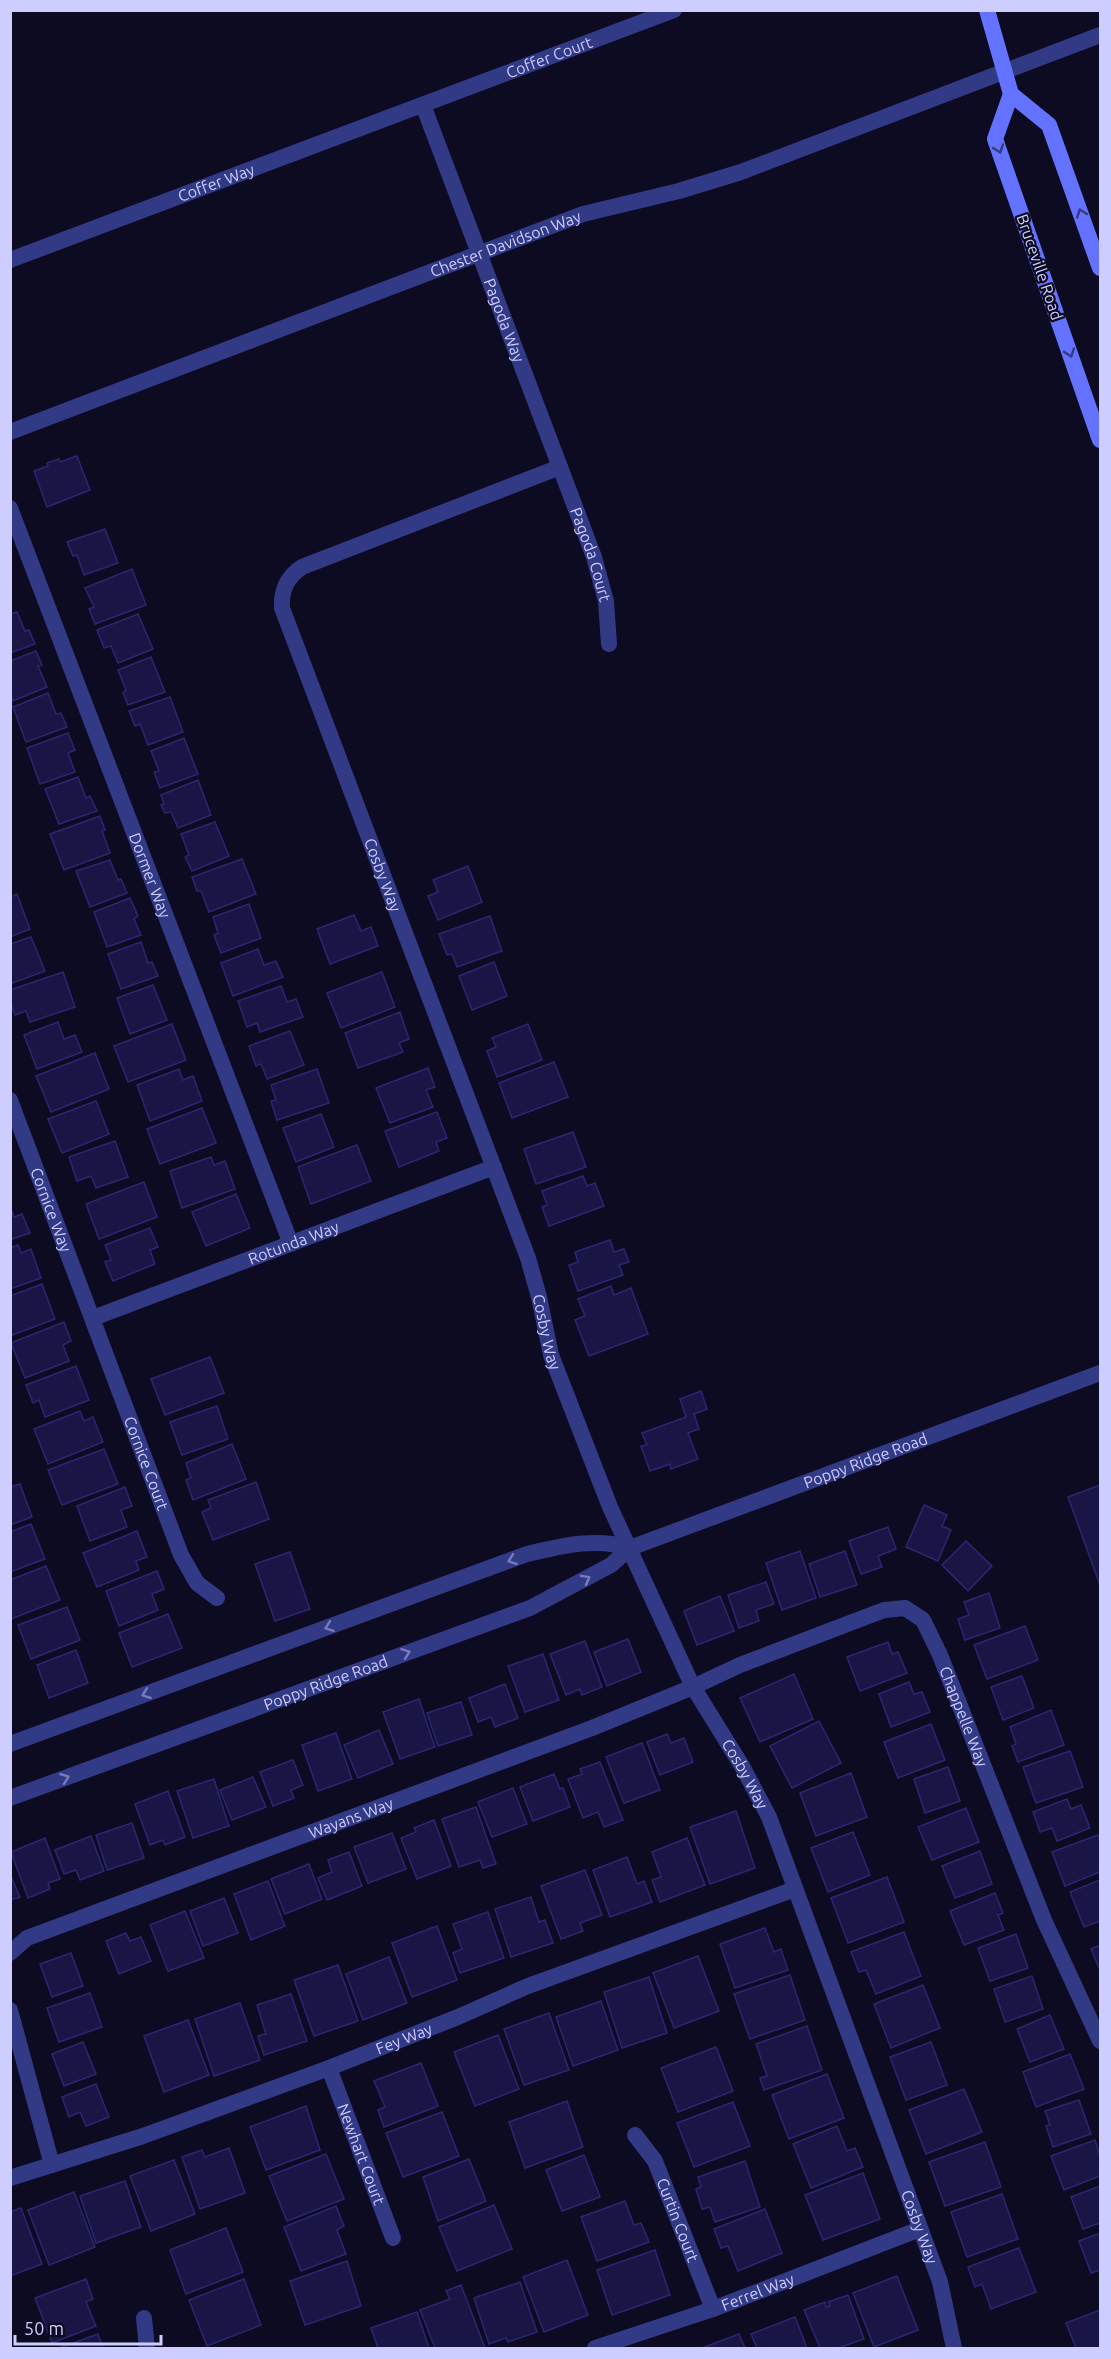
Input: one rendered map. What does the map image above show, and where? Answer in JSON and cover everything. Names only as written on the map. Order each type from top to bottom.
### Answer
[{"type":"main road","points":[[987,10],[1011,94],[1049,125],[1101,268]]},
{"type":"main road","name":"Bruceville Road","points":[[1011,94],[995,139],[1101,440]]},
{"type":"street","name":"Coffer Court","points":[[423,105],[674,10]]},
{"type":"street","name":"Chester Davidson Way","points":[[10,432],[583,214],[679,191],[741,172],[1101,35]]},
{"type":"street","name":"Pagoda Way","points":[[423,105],[560,467]]},
{"type":"street","name":"Coffer Way","points":[[10,260],[423,105]]},
{"type":"street","name":"Pagoda Court","points":[[560,467],[601,579],[609,622],[609,644]]},
{"type":"street","name":"Cosby Way","points":[[560,467],[302,567],[288,580],[282,598],[285,618],[534,1274],[546,1337],[557,1373],[595,1473],[693,1687],[742,1766],[769,1816],[940,2282],[954,2349]]},
{"type":"street","name":"Dormer Way","points":[[10,508],[291,1244]]},
{"type":"street","name":"Cornice Way","points":[[10,1100],[93,1318]]},
{"type":"street","name":"Rotunda Way","points":[[93,1318],[494,1167]]},
{"type":"street","name":"Cornice Court","points":[[93,1318],[181,1555],[197,1583],[217,1598]]},
{"type":"street","name":"Poppy Ridge Road","points":[[10,1798],[530,1608],[611,1565],[630,1548],[1101,1373]]},
{"type":"street","points":[[12,1737],[526,1554],[587,1542],[616,1544],[630,1548]]},
{"type":"street","name":"Chappelle Way","points":[[693,1687],[740,1665],[884,1611],[905,1608],[923,1620],[968,1725],[1044,1920],[1101,2041]]},
{"type":"street","name":"Wayans Way","points":[[10,1953],[27,1938],[592,1728],[693,1687]]},
{"type":"street","name":"Fey Way","points":[[10,2178],[143,2136],[329,2068],[458,2018],[528,1986],[795,1889]]},
{"type":"street","points":[[10,2010],[52,2165]]},
{"type":"street","name":"Newhart Court","points":[[329,2068],[393,2238]]},
{"type":"street","name":"Curtin Court","points":[[636,2135],[656,2161],[713,2309]]},
{"type":"street","name":"Ferrel Way","points":[[595,2349],[713,2309],[920,2229]]},
{"type":"street","points":[[144,2318],[147,2349]]},
{"type":"building","points":[[77,456],[90,490],[47,507],[34,471],[48,466],[47,463],[59,459],[60,462]]},
{"type":"building","points":[[105,529],[118,563],[84,575],[77,555],[73,556],[67,542]]},
{"type":"building","points":[[132,569],[146,605],[95,624],[89,609],[94,607],[85,588]]},
{"type":"building","points":[[17,612],[25,631],[29,630],[35,644],[10,653],[10,614]]},
{"type":"building","points":[[138,614],[153,649],[118,663],[111,646],[104,648],[97,630]]},
{"type":"building","points":[[36,651],[42,665],[38,666],[47,687],[13,701],[10,692],[10,661]]},
{"type":"building","points":[[151,657],[165,692],[128,705],[123,693],[126,690],[118,670]]},
{"type":"building","points":[[48,693],[56,714],[61,713],[67,727],[26,742],[13,707]]},
{"type":"building","points":[[170,697],[183,732],[148,745],[140,724],[135,726],[129,711]]},
{"type":"building","points":[[68,733],[75,750],[68,753],[75,772],[40,784],[27,748]]},
{"type":"building","points":[[184,738],[198,774],[160,788],[154,772],[159,771],[151,751]]},
{"type":"building","points":[[78,777],[86,798],[90,796],[97,811],[59,824],[45,789]]},
{"type":"building","points":[[198,780],[211,815],[178,828],[171,812],[165,813],[161,805],[164,804],[161,795]]},
{"type":"building","points":[[100,816],[105,830],[102,831],[110,853],[64,870],[50,834]]},
{"type":"building","points":[[215,822],[229,856],[192,871],[185,857],[189,855],[181,834]]},
{"type":"building","points":[[242,859],[256,894],[209,912],[201,891],[197,891],[192,877]]},
{"type":"building","points":[[110,860],[118,880],[121,879],[127,893],[90,907],[76,871]]},
{"type":"building","points":[[468,866],[482,902],[438,920],[428,896],[438,892],[433,880]]},
{"type":"building","points":[[17,894],[30,929],[10,937],[10,897]]},
{"type":"building","points":[[130,898],[138,916],[134,919],[141,935],[107,947],[94,912]]},
{"type":"building","points":[[249,904],[261,938],[221,953],[214,935],[218,933],[213,917]]},
{"type":"building","points":[[354,915],[361,931],[371,927],[378,946],[330,964],[317,929]]},
{"type":"building","points":[[490,916],[502,951],[457,967],[452,954],[447,955],[439,934]]},
{"type":"building","points":[[31,937],[45,971],[10,984],[10,944]]},
{"type":"building","points":[[141,942],[148,963],[152,962],[158,976],[121,989],[108,954]]},
{"type":"building","points":[[258,949],[264,965],[276,961],[283,977],[233,996],[221,963]]},
{"type":"building","points":[[494,962],[507,996],[472,1010],[459,976]]},
{"type":"building","points":[[63,972],[75,1007],[30,1022],[26,1011],[15,1015],[10,1002],[10,990]]},
{"type":"building","points":[[382,972],[395,1007],[341,1028],[327,993]]},
{"type":"building","points":[[153,985],[167,1020],[130,1034],[117,998]]},
{"type":"building","points":[[281,986],[287,1002],[296,999],[303,1017],[260,1032],[257,1023],[247,1027],[238,1001]]},
{"type":"building","points":[[400,1012],[409,1039],[399,1043],[403,1052],[358,1068],[345,1033]]},
{"type":"building","points":[[58,1022],[64,1039],[75,1035],[82,1052],[37,1069],[24,1035]]},
{"type":"building","points":[[172,1024],[186,1060],[128,1082],[114,1046]]},
{"type":"building","points":[[528,1024],[542,1060],[497,1077],[487,1051],[496,1047],[492,1038]]},
{"type":"building","points":[[290,1031],[304,1065],[267,1079],[261,1064],[256,1066],[249,1046]]},
{"type":"building","points":[[95,1053],[109,1089],[51,1112],[36,1076]]},
{"type":"building","points":[[554,1062],[568,1097],[512,1118],[499,1083]]},
{"type":"building","points":[[428,1068],[435,1087],[426,1090],[433,1107],[390,1123],[376,1088]]},
{"type":"building","points":[[179,1069],[183,1080],[193,1076],[202,1101],[150,1121],[137,1085]]},
{"type":"building","points":[[317,1069],[329,1103],[277,1120],[271,1101],[276,1100],[271,1085]]},
{"type":"building","points":[[96,1101],[109,1134],[62,1153],[48,1119]]},
{"type":"building","points":[[202,1108],[216,1143],[160,1164],[147,1129]]},
{"type":"building","points":[[437,1112],[447,1138],[436,1142],[439,1151],[399,1167],[385,1131]]},
{"type":"building","points":[[321,1114],[334,1147],[296,1162],[283,1128]]},
{"type":"building","points":[[573,1132],[586,1167],[536,1184],[524,1149]]},
{"type":"building","points":[[115,1141],[128,1177],[96,1188],[91,1176],[77,1181],[69,1157]]},
{"type":"building","points":[[357,1145],[371,1181],[311,1204],[298,1167]]},
{"type":"building","points":[[211,1157],[214,1165],[225,1161],[235,1189],[182,1208],[170,1171]]},
{"type":"building","points":[[583,1176],[587,1186],[595,1183],[604,1206],[549,1226],[542,1207],[547,1205],[542,1191]]},
{"type":"building","points":[[144,1182],[157,1217],[99,1239],[86,1204]]},
{"type":"building","points":[[236,1194],[250,1228],[206,1246],[192,1212]]},
{"type":"building","points":[[10,1207],[14,1217],[22,1214],[30,1233],[10,1240]]},
{"type":"building","points":[[150,1228],[158,1247],[150,1250],[155,1264],[113,1281],[105,1262],[111,1260],[105,1245]]},
{"type":"building","points":[[610,1240],[614,1252],[624,1249],[629,1262],[619,1265],[623,1275],[578,1291],[569,1265],[578,1262],[575,1252]]},
{"type":"building","points":[[18,1245],[21,1253],[31,1249],[41,1278],[10,1289],[10,1248]]},
{"type":"building","points":[[42,1284],[55,1319],[10,1336],[10,1296]]},
{"type":"building","points":[[611,1286],[614,1295],[631,1288],[648,1334],[589,1356],[575,1320],[585,1316],[578,1299]]},
{"type":"building","points":[[64,1322],[71,1341],[63,1345],[69,1361],[25,1378],[11,1343]]},
{"type":"building","points":[[210,1357],[224,1393],[165,1415],[151,1379]]},
{"type":"building","points":[[76,1366],[89,1400],[45,1417],[39,1400],[33,1403],[26,1385]]},
{"type":"building","points":[[701,1391],[707,1409],[694,1414],[699,1429],[688,1433],[698,1459],[671,1469],[670,1464],[650,1471],[641,1446],[647,1445],[642,1433],[686,1417],[680,1399]]},
{"type":"building","points":[[217,1406],[228,1439],[182,1455],[170,1422]]},
{"type":"building","points":[[80,1411],[84,1421],[93,1417],[103,1442],[48,1464],[34,1429]]},
{"type":"building","points":[[232,1444],[246,1479],[193,1500],[186,1480],[191,1478],[186,1463]]},
{"type":"building","points":[[104,1449],[118,1484],[62,1505],[48,1470]]},
{"type":"building","points":[[256,1482],[269,1519],[213,1540],[202,1512],[211,1508],[208,1500]]},
{"type":"building","points":[[20,1484],[32,1517],[10,1525],[10,1487]]},
{"type":"building","points":[[1100,1485],[1100,1585],[1068,1497]]},
{"type":"building","points":[[125,1487],[132,1506],[121,1510],[127,1527],[90,1541],[77,1506]]},
{"type":"building","points":[[924,1505],[947,1515],[942,1526],[951,1530],[938,1561],[906,1547]]},
{"type":"building","points":[[31,1524],[45,1559],[10,1572],[10,1532]]},
{"type":"building","points":[[888,1527],[896,1549],[878,1556],[882,1567],[861,1574],[849,1541]]},
{"type":"building","points":[[137,1531],[147,1557],[136,1561],[139,1570],[97,1587],[83,1553]]},
{"type":"building","points":[[966,1541],[992,1566],[968,1591],[942,1565]]},
{"type":"building","points":[[800,1551],[816,1598],[782,1610],[766,1563]]},
{"type":"building","points":[[845,1551],[857,1585],[820,1597],[809,1564]]},
{"type":"building","points":[[290,1552],[310,1609],[275,1621],[255,1564]]},
{"type":"building","points":[[46,1566],[60,1600],[11,1619],[10,1580]]},
{"type":"building","points":[[157,1571],[164,1589],[152,1594],[158,1610],[119,1626],[106,1591]]},
{"type":"building","points":[[766,1582],[774,1604],[756,1610],[759,1621],[739,1628],[728,1595]]},
{"type":"building","points":[[989,1593],[1000,1628],[965,1640],[958,1619],[969,1615],[964,1602]]},
{"type":"building","points":[[720,1596],[734,1631],[697,1645],[684,1611]]},
{"type":"building","points":[[67,1607],[80,1640],[31,1659],[18,1625]]},
{"type":"building","points":[[168,1614],[182,1648],[132,1667],[119,1633]]},
{"type":"building","points":[[1025,1626],[1038,1660],[987,1679],[974,1645]]},
{"type":"building","points":[[628,1639],[641,1672],[607,1686],[594,1652]]},
{"type":"building","points":[[585,1641],[602,1687],[582,1695],[580,1689],[566,1695],[550,1654]]},
{"type":"building","points":[[888,1642],[892,1654],[898,1652],[907,1673],[860,1691],[847,1657]]},
{"type":"building","points":[[76,1650],[88,1683],[49,1698],[37,1665]]},
{"type":"building","points":[[543,1654],[559,1700],[525,1712],[508,1666]]},
{"type":"building","points":[[794,1674],[813,1719],[760,1742],[740,1698]]},
{"type":"building","points":[[1022,1676],[1034,1708],[1003,1720],[991,1687]]},
{"type":"building","points":[[909,1682],[914,1694],[922,1692],[930,1712],[891,1727],[879,1694]]},
{"type":"building","points":[[505,1684],[518,1718],[495,1727],[491,1717],[478,1722],[469,1698]]},
{"type":"building","points":[[419,1699],[435,1747],[400,1759],[383,1712]]},
{"type":"building","points":[[461,1702],[472,1735],[438,1746],[427,1713]]},
{"type":"building","points":[[1051,1710],[1064,1745],[1018,1762],[1012,1746],[1016,1744],[1010,1727]]},
{"type":"building","points":[[819,1721],[841,1763],[792,1788],[770,1746]]},
{"type":"building","points":[[931,1724],[945,1760],[898,1778],[884,1742]]},
{"type":"building","points":[[379,1730],[393,1764],[358,1778],[344,1745]]},
{"type":"building","points":[[336,1733],[352,1779],[318,1791],[302,1745]]},
{"type":"building","points":[[667,1734],[671,1743],[684,1738],[693,1762],[660,1775],[647,1742]]},
{"type":"building","points":[[642,1743],[660,1790],[624,1803],[606,1757]]},
{"type":"building","points":[[1070,1751],[1083,1787],[1036,1803],[1023,1767]]},
{"type":"building","points":[[293,1760],[303,1785],[291,1790],[294,1798],[273,1806],[260,1772]]},
{"type":"building","points":[[600,1762],[623,1820],[604,1827],[598,1812],[583,1818],[568,1779],[582,1774],[580,1769]]},
{"type":"building","points":[[948,1767],[960,1801],[925,1813],[914,1779]]},
{"type":"building","points":[[851,1773],[867,1817],[816,1836],[800,1793]]},
{"type":"building","points":[[554,1774],[560,1789],[563,1788],[570,1807],[533,1821],[520,1787]]},
{"type":"building","points":[[253,1777],[266,1807],[232,1820],[220,1790]]},
{"type":"building","points":[[214,1779],[229,1826],[193,1838],[177,1791]]},
{"type":"building","points":[[513,1788],[527,1824],[492,1837],[478,1802]]},
{"type":"building","points":[[168,1791],[185,1837],[165,1845],[163,1840],[150,1845],[135,1804]]},
{"type":"building","points":[[1067,1799],[1071,1809],[1081,1805],[1090,1828],[1057,1841],[1052,1828],[1040,1832],[1033,1812]]},
{"type":"building","points":[[476,1807],[496,1864],[483,1868],[480,1860],[459,1867],[442,1819]]},
{"type":"building","points":[[966,1808],[979,1842],[932,1860],[918,1827]]},
{"type":"building","points":[[736,1811],[755,1868],[710,1884],[690,1827]]},
{"type":"building","points":[[434,1820],[451,1866],[417,1879],[401,1838],[416,1832],[414,1828]]},
{"type":"building","points":[[132,1823],[144,1858],[107,1870],[96,1835]]},
{"type":"building","points":[[853,1832],[870,1875],[828,1892],[811,1848]]},
{"type":"building","points":[[392,1833],[406,1869],[368,1883],[354,1847]]},
{"type":"building","points":[[1098,1835],[1100,1872],[1065,1886],[1052,1852]]},
{"type":"building","points":[[91,1836],[104,1871],[80,1880],[76,1870],[64,1874],[55,1850]]},
{"type":"building","points":[[45,1838],[60,1879],[48,1883],[50,1889],[28,1898],[11,1852]]},
{"type":"building","points":[[687,1838],[705,1885],[660,1902],[652,1880],[661,1877],[652,1852]]},
{"type":"building","points":[[980,1851],[992,1884],[955,1898],[942,1866]]},
{"type":"building","points":[[349,1852],[362,1886],[327,1900],[318,1878],[332,1872],[328,1860]]},
{"type":"building","points":[[627,1857],[637,1884],[644,1881],[652,1902],[610,1917],[593,1870]]},
{"type":"building","points":[[309,1864],[322,1899],[285,1914],[271,1879]]},
{"type":"building","points":[[585,1870],[602,1915],[580,1923],[583,1931],[561,1939],[541,1886]]},
{"type":"building","points":[[10,1874],[20,1897],[10,1900]]},
{"type":"building","points":[[887,1877],[904,1922],[848,1943],[831,1898]]},
{"type":"building","points":[[1100,1880],[1100,1921],[1084,1927],[1070,1892]]},
{"type":"building","points":[[268,1881],[285,1926],[251,1940],[234,1894]]},
{"type":"building","points":[[995,1893],[1003,1913],[998,1915],[1004,1930],[964,1945],[950,1911]]},
{"type":"building","points":[[531,1897],[539,1922],[545,1920],[553,1943],[511,1957],[495,1909]]},
{"type":"building","points":[[224,1898],[238,1933],[203,1946],[190,1911]]},
{"type":"building","points":[[185,1911],[204,1958],[168,1971],[150,1925]]},
{"type":"building","points":[[488,1912],[504,1958],[460,1973],[453,1953],[462,1949],[453,1924]]},
{"type":"building","points":[[437,1926],[457,1980],[412,1997],[392,1943]]},
{"type":"building","points":[[765,1928],[774,1952],[781,1949],[788,1970],[735,1988],[720,1944]]},
{"type":"building","points":[[904,1932],[921,1976],[876,1994],[866,1970],[859,1972],[851,1952]]},
{"type":"building","points":[[126,1933],[130,1941],[141,1937],[151,1961],[119,1974],[106,1941]]},
{"type":"building","points":[[1016,1934],[1028,1968],[990,1981],[978,1948]]},
{"type":"building","points":[[1100,1945],[1100,1968],[1099,1968],[1091,1949]]},
{"type":"building","points":[[71,1953],[83,1986],[52,1997],[40,1964]]},
{"type":"building","points":[[698,1956],[719,2011],[674,2028],[653,1973]]},
{"type":"building","points":[[389,1957],[407,2003],[363,2020],[346,1974]]},
{"type":"building","points":[[338,1965],[358,2021],[314,2036],[294,1980]]},
{"type":"building","points":[[790,1975],[805,2020],[750,2039],[734,1994]]},
{"type":"building","points":[[1032,1976],[1043,2009],[1005,2022],[994,1989]]},
{"type":"building","points":[[649,1977],[667,2033],[622,2048],[604,1992]]},
{"type":"building","points":[[923,1985],[940,2028],[891,2048],[874,2004]]},
{"type":"building","points":[[90,1993],[102,2027],[59,2042],[47,2008]]},
{"type":"building","points":[[291,1994],[307,2041],[264,2055],[258,2036],[266,2034],[257,2005]]},
{"type":"building","points":[[601,2001],[618,2050],[573,2066],[556,2017]]},
{"type":"building","points":[[240,2003],[260,2060],[214,2076],[195,2019]]},
{"type":"building","points":[[549,2013],[569,2070],[524,2085],[504,2029]]},
{"type":"building","points":[[1050,2015],[1064,2049],[1030,2062],[1017,2029]]},
{"type":"building","points":[[188,2020],[209,2075],[164,2092],[144,2036]]},
{"type":"building","points":[[807,2026],[822,2070],[764,2090],[760,2078],[767,2076],[756,2044]]},
{"type":"building","points":[[498,2035],[519,2089],[475,2106],[454,2052]]},
{"type":"building","points":[[83,2042],[96,2074],[64,2086],[52,2054]]},
{"type":"building","points":[[931,2042],[947,2085],[906,2100],[890,2057]]},
{"type":"building","points":[[716,2047],[733,2091],[678,2112],[661,2068]]},
{"type":"building","points":[[1070,2054],[1084,2089],[1036,2107],[1023,2072]]},
{"type":"building","points":[[421,2063],[438,2106],[384,2127],[378,2110],[385,2107],[374,2081]]},
{"type":"building","points":[[827,2074],[844,2118],[789,2139],[772,2095]]},
{"type":"building","points":[[96,2084],[109,2117],[86,2126],[80,2112],[69,2117],[62,2097]]},
{"type":"building","points":[[964,2089],[982,2132],[926,2154],[909,2110]]},
{"type":"building","points":[[1079,2100],[1091,2134],[1053,2147],[1046,2126],[1050,2125],[1045,2111]]},
{"type":"building","points":[[567,2101],[583,2147],[525,2168],[509,2122]]},
{"type":"building","points":[[733,2102],[750,2146],[694,2167],[677,2123]]},
{"type":"building","points":[[306,2106],[320,2150],[266,2170],[250,2127]]},
{"type":"building","points":[[442,2112],[459,2156],[403,2177],[386,2133]]},
{"type":"building","points":[[837,2126],[847,2151],[855,2148],[863,2167],[811,2188],[793,2144]]},
{"type":"building","points":[[1095,2140],[1100,2156],[1100,2176],[1064,2190],[1051,2156]]},
{"type":"building","points":[[985,2142],[1001,2187],[945,2206],[929,2162]]},
{"type":"building","points":[[229,2148],[245,2193],[200,2209],[182,2157],[202,2150],[205,2157]]},
{"type":"building","points":[[326,2154],[344,2199],[287,2221],[269,2176]]},
{"type":"building","points":[[584,2155],[600,2197],[562,2211],[546,2170]]},
{"type":"building","points":[[469,2159],[486,2201],[438,2221],[423,2177]]},
{"type":"building","points":[[174,2160],[195,2214],[151,2231],[130,2176]]},
{"type":"building","points":[[745,2161],[760,2207],[715,2222],[710,2207],[702,2209],[696,2189],[701,2187],[698,2177]]},
{"type":"building","points":[[863,2173],[880,2219],[823,2240],[805,2195]]},
{"type":"building","points":[[125,2181],[141,2227],[96,2243],[80,2196]]},
{"type":"building","points":[[1100,2186],[1100,2223],[1083,2229],[1071,2197]]},
{"type":"building","points":[[74,2192],[95,2247],[49,2265],[28,2210]]},
{"type":"building","points":[[1002,2194],[1018,2239],[967,2257],[951,2212]]},
{"type":"building","points":[[625,2201],[634,2225],[641,2223],[649,2242],[597,2261],[581,2217]]},
{"type":"building","points":[[494,2205],[512,2249],[457,2271],[439,2227]]},
{"type":"building","points":[[336,2206],[344,2226],[337,2230],[346,2254],[301,2271],[284,2227]]},
{"type":"building","points":[[21,2208],[42,2264],[10,2276],[10,2212]]},
{"type":"building","points":[[765,2209],[782,2253],[738,2271],[728,2246],[721,2248],[714,2229]]},
{"type":"building","points":[[226,2228],[243,2272],[186,2294],[170,2250]]},
{"type":"building","points":[[1100,2233],[1100,2270],[1091,2273],[1079,2241]]},
{"type":"building","points":[[1019,2248],[1036,2292],[991,2309],[982,2284],[975,2287],[968,2267]]},
{"type":"building","points":[[655,2250],[670,2295],[612,2315],[597,2270]]},
{"type":"building","points":[[567,2260],[588,2315],[544,2332],[523,2277]]},
{"type":"building","points":[[347,2261],[361,2306],[305,2325],[290,2281]]},
{"type":"building","points":[[897,2276],[918,2330],[874,2347],[853,2293]]},
{"type":"building","points":[[86,2279],[93,2299],[86,2302],[96,2326],[52,2343],[35,2298]]},
{"type":"building","points":[[244,2279],[261,2325],[207,2346],[189,2300]]},
{"type":"building","points":[[520,2282],[537,2332],[508,2342],[506,2338],[489,2344],[474,2298]]},
{"type":"building","points":[[461,2285],[485,2348],[435,2348],[420,2310],[450,2299],[446,2291]]},
{"type":"building","points":[[848,2295],[864,2339],[838,2348],[820,2348],[804,2310],[825,2302],[826,2307],[830,2306],[828,2302]]},
{"type":"building","points":[[1100,2310],[1100,2348],[1076,2348],[1066,2323]]},
{"type":"building","points":[[417,2312],[429,2348],[378,2348],[371,2328]]},
{"type":"building","points":[[795,2317],[807,2348],[757,2348],[751,2334]]},
{"type":"building","points":[[98,2334],[103,2348],[59,2348]]},
{"type":"building","points":[[739,2334],[745,2348],[702,2348]]}]
